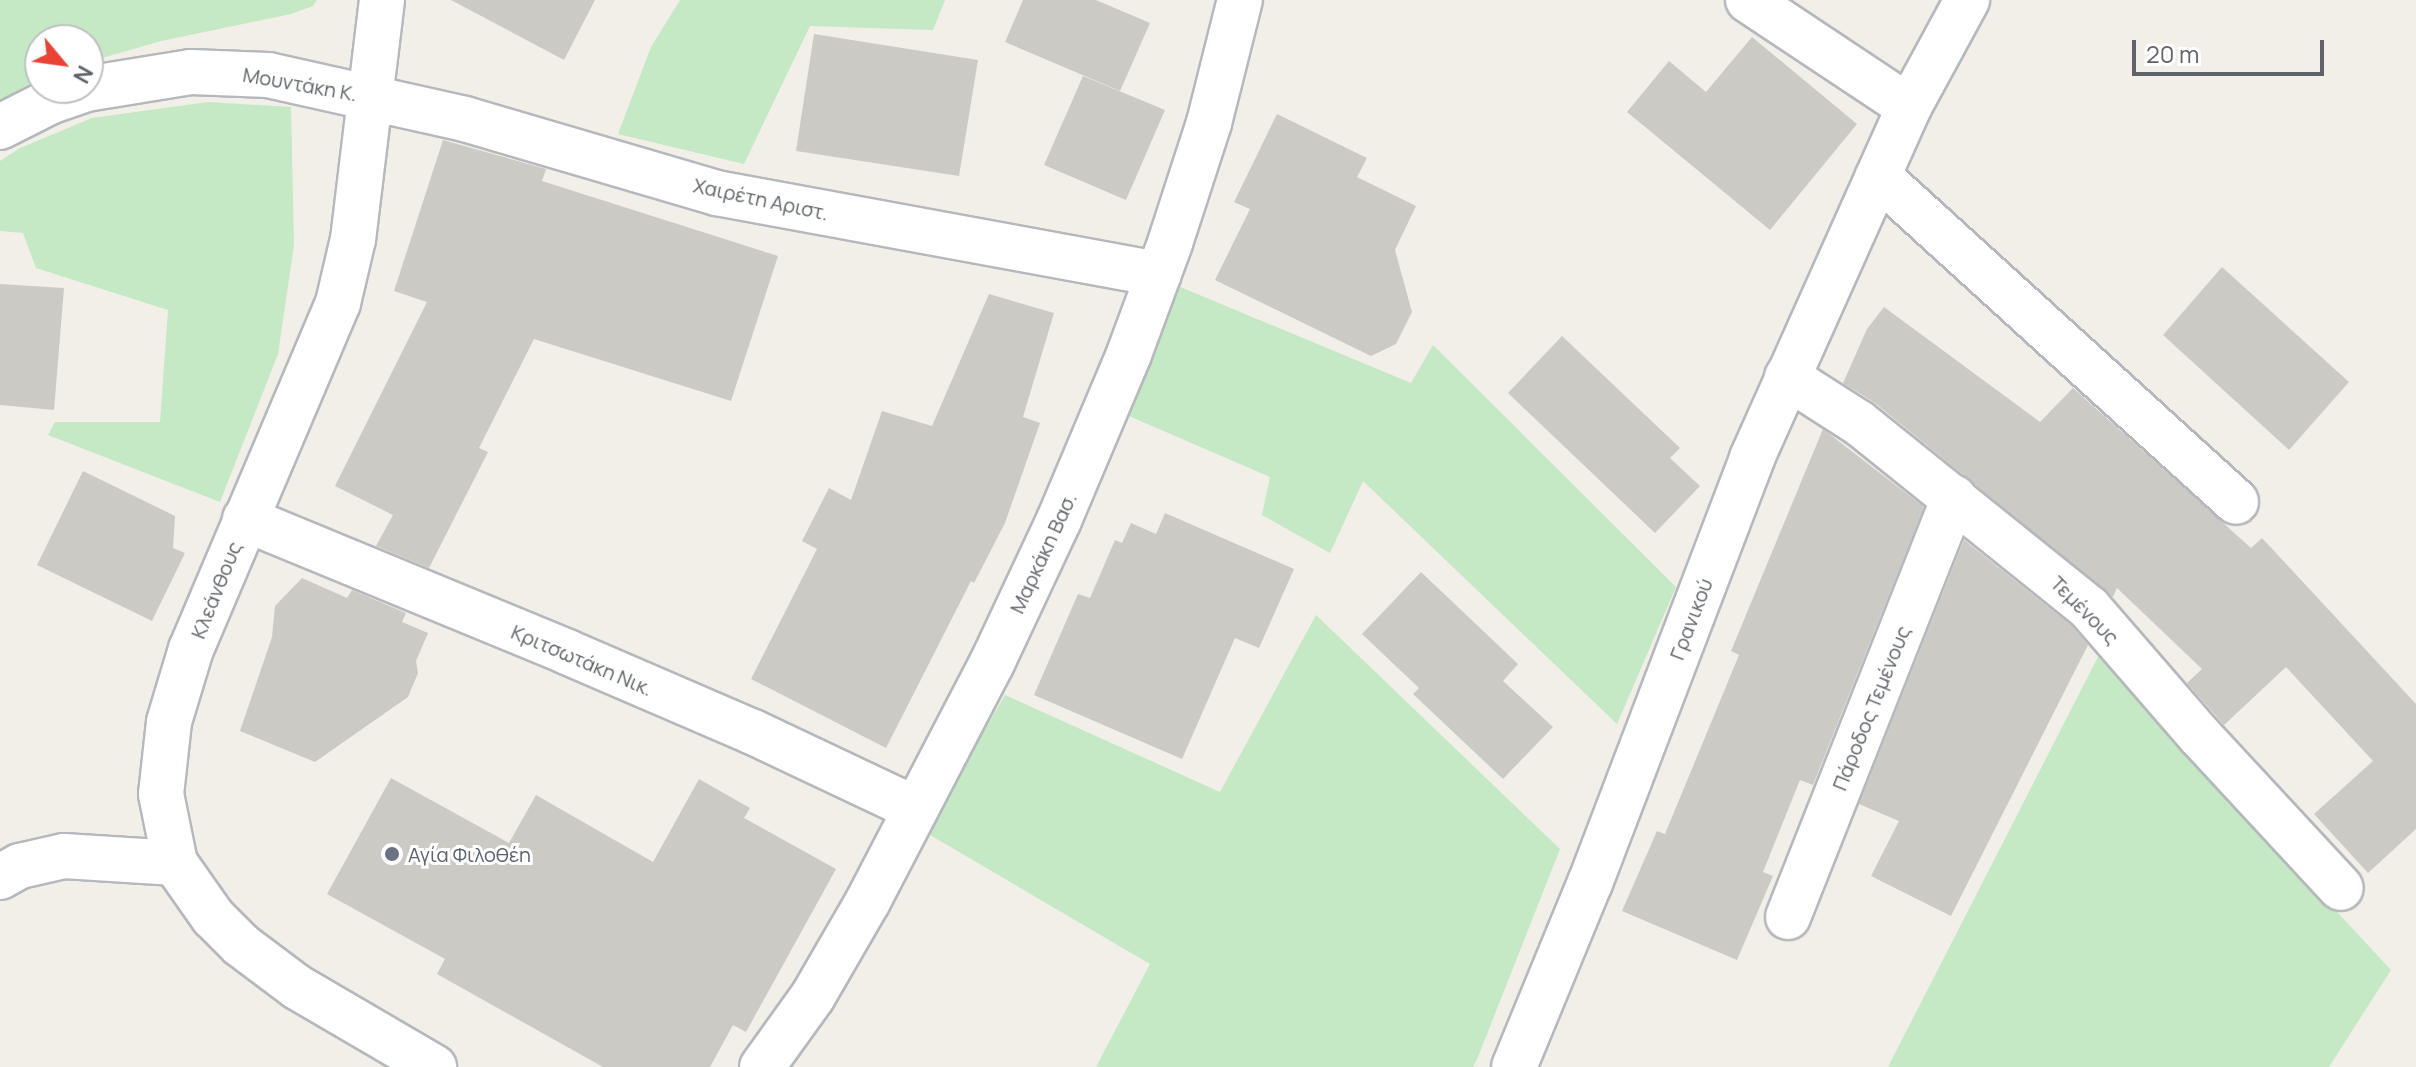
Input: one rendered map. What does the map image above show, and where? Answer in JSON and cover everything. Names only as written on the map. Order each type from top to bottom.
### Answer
[{"type":"street","name":"Κλεάνθους","points":[[382,0],[353,239],[338,303],[191,649],[169,722],[161,794],[175,863],[213,917],[265,964],[329,1008],[434,1067]]},
{"type":"street","name":"Μαρκάκη Βασ.","points":[[762,1067],[840,951],[992,663],[1059,520],[1159,274],[1209,123],[1240,0]]},
{"type":"street","points":[[1748,0],[1909,107]]},
{"type":"street","name":"Γρανικού","points":[[1514,1067],[1557,968],[1752,458],[1909,107],[1967,0]]},
{"type":"street","name":"Μουντάκη Κ.","points":[[0,127],[49,102],[86,89],[191,72],[268,75],[370,96]]},
{"type":"street","name":"Χαιρέτη Αριστ.","points":[[370,96],[563,146],[717,193],[1159,274]]},
{"type":"street","points":[[1878,176],[2236,502]]},
{"type":"street","name":"Τεμένους","points":[[1787,377],[1859,423],[2089,608],[2200,736],[2341,888]]},
{"type":"street","name":"Πάροδος Τεμένους","points":[[1788,917],[1954,498]]},
{"type":"street","name":"Κριτσωτάκη Νικ.","points":[[245,519],[581,658],[916,809]]},
{"type":"street","points":[[0,877],[20,866],[64,856],[175,863]]},
{"type":"green space","points":[[0,0],[317,0],[313,6],[291,14],[161,41],[104,57],[104,24],[24,24],[24,87],[0,101]]},
{"type":"green space","points":[[680,0],[945,0],[933,30],[810,26],[744,164],[618,134],[651,47]]},
{"type":"green space","points":[[208,102],[291,107],[294,245],[278,354],[220,502],[48,435],[55,422],[160,422],[168,310],[36,268],[23,233],[0,231],[0,161],[20,148],[92,118]]},
{"type":"green space","points":[[1178,286],[1411,383],[1433,345],[1676,587],[1617,724],[1363,481],[1330,553],[1262,515],[1270,477],[1129,416]]},
{"type":"green space","points":[[1316,615],[1560,849],[1478,1057],[1473,1067],[1096,1067],[1150,964],[925,832],[1005,695],[1220,792]]},
{"type":"green space","points":[[2099,655],[2391,970],[2329,1067],[1888,1067]]},
{"type":"building","points":[[451,0],[595,0],[564,60]]},
{"type":"building","points":[[1023,0],[1096,0],[1150,23],[1120,91],[1005,42]]},
{"type":"building","points":[[814,34],[978,60],[959,176],[796,151]]},
{"type":"building","points":[[1752,37],[1857,124],[1770,230],[1627,112],[1669,61],[1706,92]]},
{"type":"building","points":[[1083,76],[1165,110],[1126,200],[1044,165]]},
{"type":"building","points":[[1277,114],[1367,158],[1357,177],[1416,206],[1395,250],[1412,312],[1396,344],[1371,356],[1215,280],[1250,209],[1234,202]]},
{"type":"building","points":[[443,140],[546,169],[542,181],[778,256],[731,401],[534,339],[479,448],[488,452],[429,568],[376,546],[393,515],[335,486],[427,302],[394,291]]},
{"type":"building","points":[[2222,267],[2349,382],[2289,450],[2163,335]]},
{"type":"building","points":[[0,284],[64,288],[54,410],[0,405]]},
{"type":"building","points":[[989,294],[1054,313],[1023,417],[1040,423],[1005,523],[974,583],[971,581],[886,748],[751,679],[817,549],[802,541],[829,488],[851,500],[882,411],[932,426]]},
{"type":"building","points":[[1884,307],[2040,422],[2073,388],[2251,548],[2262,538],[2416,704],[2416,829],[2368,873],[2314,814],[2373,761],[2286,667],[2224,725],[2187,683],[2202,669],[2117,588],[2113,597],[1875,403],[1843,383],[1867,329]]},
{"type":"building","points":[[1562,336],[1680,448],[1670,458],[1700,486],[1655,533],[1508,393]]},
{"type":"building","points":[[1823,429],[1924,507],[1813,785],[1800,780],[1763,872],[1773,876],[1737,960],[1622,911],[1657,831],[1665,834],[1739,655],[1731,651]]},
{"type":"building","points":[[83,471],[175,516],[173,548],[185,553],[152,621],[37,565]]},
{"type":"building","points":[[1165,513],[1294,569],[1259,648],[1235,638],[1182,759],[1034,695],[1078,594],[1090,598],[1115,540],[1122,543],[1131,523],[1156,534]]},
{"type":"building","points":[[1964,540],[2072,626],[2088,645],[1951,916],[1871,876],[1899,821],[1859,804]]},
{"type":"building","points":[[1421,572],[1518,664],[1503,681],[1553,727],[1503,779],[1413,694],[1419,688],[1362,634]]},
{"type":"building","points":[[302,578],[347,598],[352,590],[406,613],[402,622],[428,633],[416,661],[418,673],[408,697],[315,762],[240,731],[272,637],[275,606]]},
{"type":"building","points":[[391,778],[509,843],[536,795],[653,862],[699,779],[750,808],[744,818],[836,869],[746,1032],[733,1025],[710,1067],[603,1067],[437,974],[445,959],[327,894]]},
{"type":"place","name":"Αγία Φιλοθέη","points":[[392,854]]}]
